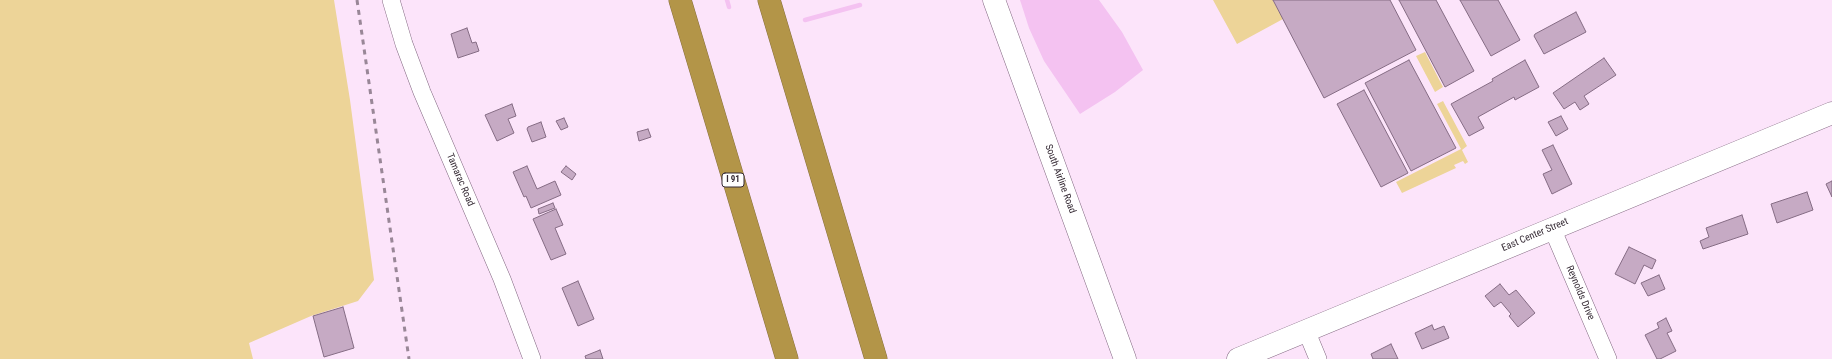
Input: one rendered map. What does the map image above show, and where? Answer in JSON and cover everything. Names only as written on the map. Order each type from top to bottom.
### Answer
[{"type":"highway","name":"I 91","points":[[680,0],[787,359]]},
{"type":"highway","points":[[769,0],[876,359]]},
{"type":"main road","name":"South Airline Road","points":[[994,0],[1125,359]]},
{"type":"main road","name":"East Center Street","points":[[1238,359],[1832,113]]},
{"type":"street","name":"Tamarac Road","points":[[391,0],[404,44],[422,92],[502,279],[532,359]]},
{"type":"street","name":"Reynolds Drive","points":[[1552,228],[1608,359]]},
{"type":"street","points":[[1306,330],[1318,359]]},
{"type":"shaded area","points":[[0,0],[334,0],[350,100],[374,280],[358,301],[311,316],[249,343],[253,359],[0,359]]},
{"type":"shaded area","points":[[1020,0],[1099,0],[1122,32],[1143,70],[1115,92],[1080,114],[1044,61],[1029,28]]},
{"type":"shaded area","points":[[1213,0],[1273,0],[1283,19],[1237,44]]},
{"type":"shaded area","points":[[1425,52],[1443,87],[1435,92],[1416,56]]},
{"type":"shaded area","points":[[1443,101],[1467,146],[1462,150],[1468,162],[1465,164],[1463,161],[1454,165],[1456,168],[1402,193],[1396,182],[1461,149],[1437,104]]},
{"type":"building","points":[[1273,0],[1390,0],[1416,50],[1324,98]]},
{"type":"building","points":[[1399,0],[1436,0],[1474,71],[1445,87]]},
{"type":"building","points":[[1460,0],[1498,0],[1520,40],[1491,56]]},
{"type":"building","points":[[1576,12],[1586,32],[1544,54],[1534,36],[1535,34]]},
{"type":"building","points":[[467,28],[472,43],[476,42],[479,51],[458,58],[451,34]]},
{"type":"building","points":[[1604,58],[1616,75],[1584,96],[1589,104],[1580,110],[1575,102],[1564,109],[1553,93]]},
{"type":"building","points":[[1409,60],[1456,148],[1411,171],[1365,83]]},
{"type":"building","points":[[1525,60],[1539,87],[1515,100],[1514,97],[1478,117],[1484,128],[1469,136],[1451,104],[1493,81],[1492,79]]},
{"type":"building","points":[[1364,90],[1408,173],[1381,187],[1337,104]]},
{"type":"building","points":[[512,104],[516,116],[508,119],[514,133],[497,141],[485,115]]},
{"type":"building","points":[[1561,116],[1568,129],[1556,136],[1548,122]]},
{"type":"building","points":[[564,118],[568,127],[561,130],[556,121]]},
{"type":"building","points":[[541,122],[546,137],[532,142],[527,129],[528,127]]},
{"type":"building","points":[[648,129],[651,137],[639,141],[637,132]]},
{"type":"building","points":[[1553,145],[1572,184],[1552,194],[1543,174],[1552,170],[1542,150]]},
{"type":"building","points":[[527,166],[537,189],[555,181],[561,195],[531,208],[526,196],[524,197],[513,172]]},
{"type":"building","points":[[566,166],[576,174],[572,180],[561,172]]},
{"type":"building","points":[[1832,181],[1832,197],[1826,184]]},
{"type":"building","points":[[1807,192],[1813,210],[1777,223],[1771,204]]},
{"type":"building","points":[[553,203],[555,208],[539,214],[538,209]]},
{"type":"building","points":[[556,209],[563,225],[555,228],[566,254],[551,260],[533,219]]},
{"type":"building","points":[[1742,215],[1748,234],[1703,249],[1700,241],[1709,237],[1706,228]]},
{"type":"building","points":[[1629,247],[1656,260],[1652,269],[1644,265],[1635,284],[1615,274]]},
{"type":"building","points":[[1659,275],[1665,289],[1648,296],[1641,283]]},
{"type":"building","points":[[578,281],[594,319],[578,326],[562,288]]},
{"type":"building","points":[[1500,284],[1509,295],[1516,290],[1535,313],[1518,327],[1509,316],[1511,314],[1501,302],[1494,307],[1485,296]]},
{"type":"building","points":[[343,307],[354,348],[324,357],[313,316]]},
{"type":"building","points":[[1666,318],[1672,331],[1667,333],[1676,351],[1657,359],[1645,335],[1659,328],[1657,323]]},
{"type":"building","points":[[1432,325],[1434,330],[1444,326],[1449,338],[1422,349],[1415,333]]},
{"type":"building","points":[[1391,344],[1398,359],[1373,359],[1371,354]]},
{"type":"building","points":[[600,350],[603,359],[586,359],[585,356]]},
{"type":"waterway","points":[[727,0],[729,7]]},
{"type":"waterway","points":[[805,20],[860,5]]},
{"type":"railway","points":[[357,0],[409,359]]}]
